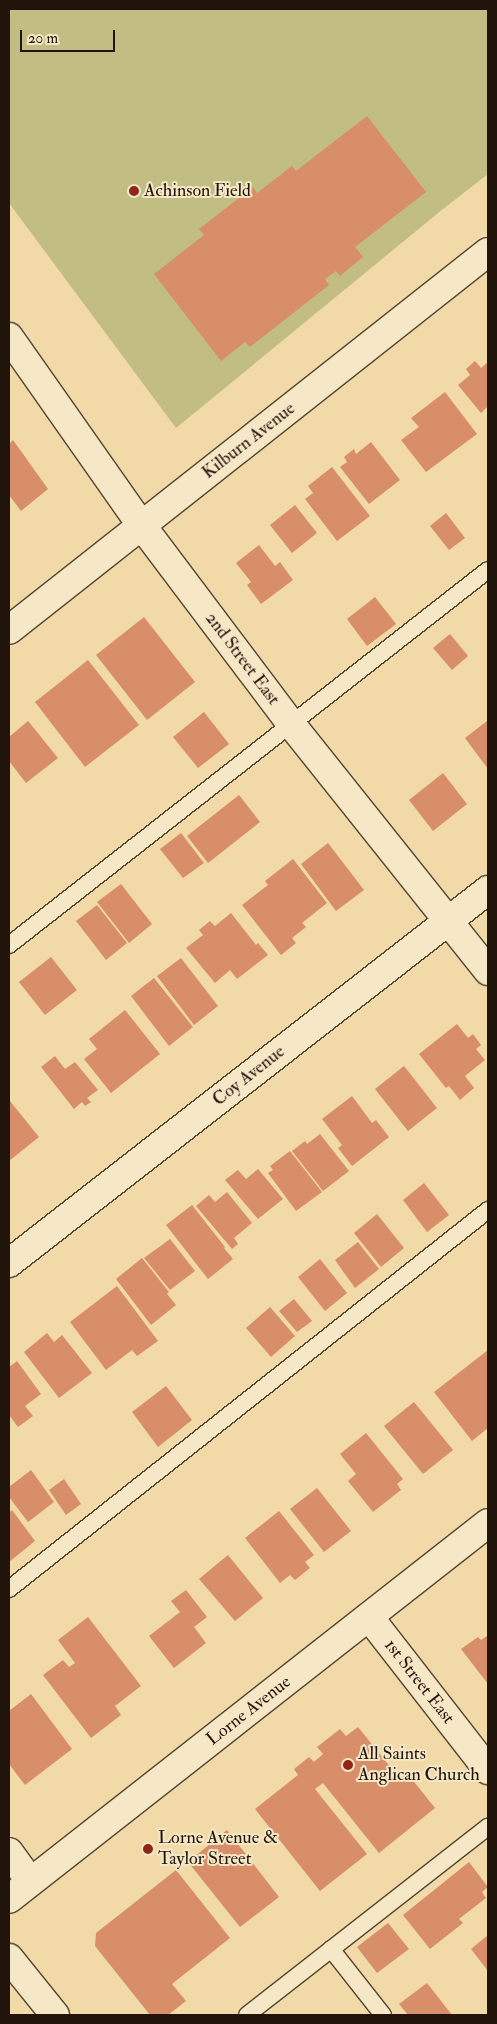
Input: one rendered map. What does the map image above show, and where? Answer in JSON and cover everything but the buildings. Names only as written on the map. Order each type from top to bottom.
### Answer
[{"type":"street","name":"Kilburn Avenue","points":[[9,630],[488,252]]},
{"type":"street","name":"2nd Street East","points":[[9,337],[142,526],[291,724],[488,970]]},
{"type":"street","name":"Coy Avenue","points":[[9,1263],[488,890]]},
{"type":"street","name":"Lorne Avenue","points":[[9,1899],[488,1523]]},
{"type":"street","name":"1st Street East","points":[[369,1617],[488,1770]]},
{"type":"street","points":[[9,1852],[30,1881]]},
{"type":"street","points":[[9,1958],[55,2015]]},
{"type":"lane","points":[[9,945],[488,570]]},
{"type":"lane","points":[[9,1588],[488,1210]]},
{"type":"lane","points":[[247,2015],[488,1827]]},
{"type":"lane","points":[[331,1949],[383,2015]]},
{"type":"shaded area","points":[[9,9],[488,9],[488,174],[176,428],[9,203]]},
{"type":"place","name":"Achinson Field","points":[[134,191]]},
{"type":"place","name":"All Saints Anglican Church","points":[[348,1765]]},
{"type":"place","name":"Lorne Avenue & Taylor Street","points":[[148,1849]]}]
